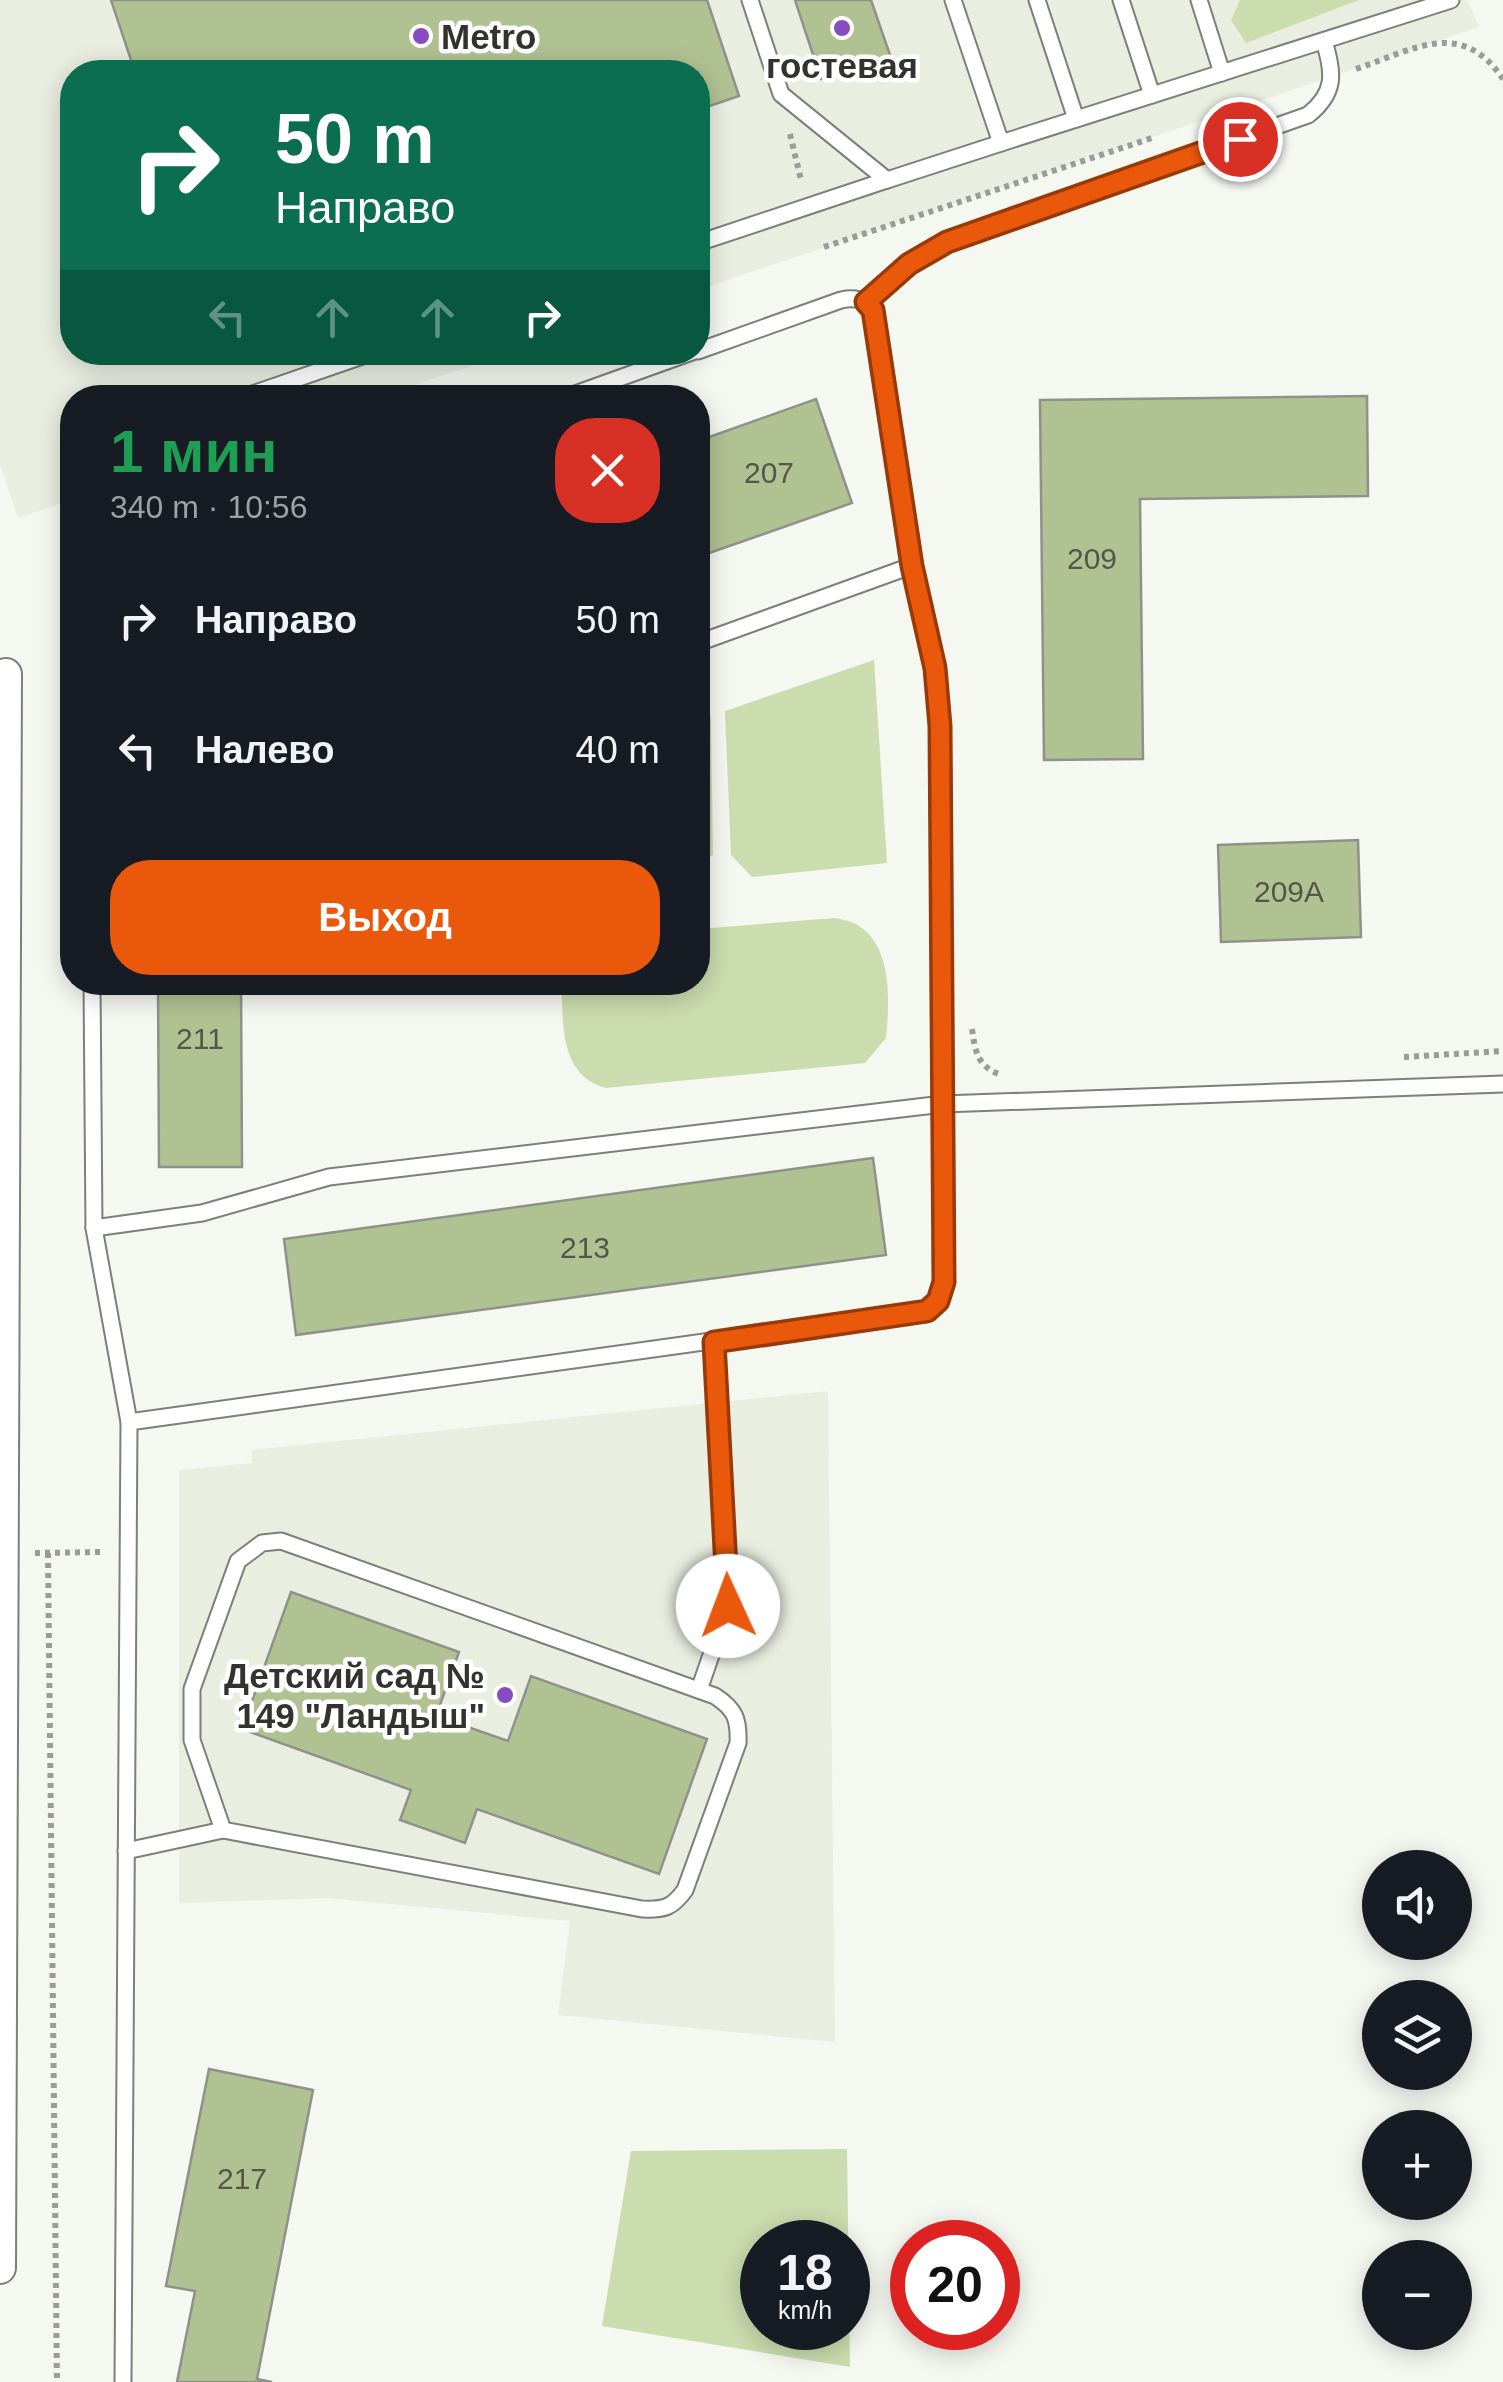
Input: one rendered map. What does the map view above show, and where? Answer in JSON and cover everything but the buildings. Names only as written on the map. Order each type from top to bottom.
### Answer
[{"type":"street","points":[[0,2268],[6,674]]},
{"type":"lane","points":[[750,0],[781,94],[887,180]]},
{"type":"lane","points":[[953,0],[1001,143]]},
{"type":"lane","points":[[1037,0],[1076,119]]},
{"type":"lane","points":[[1121,0],[1152,96]]},
{"type":"lane","points":[[1199,0],[1222,73]]},
{"type":"lane","points":[[710,240],[1451,0]]},
{"type":"lane","points":[[866,302],[909,264],[947,242],[1308,115],[1324,102],[1332,88],[1332,65],[1324,41]]},
{"type":"lane","points":[[129,1422],[910,1315],[927,1311],[938,1301],[944,1282],[940,726],[935,668],[912,566],[873,310],[866,302],[854,298],[841,300],[710,347]]},
{"type":"lane","points":[[278,385],[336,365]]},
{"type":"lane","points":[[601,385],[658,365]]},
{"type":"lane","points":[[710,638],[912,566]]},
{"type":"lane","points":[[92,995],[94,1228],[129,1422],[122,2382]]},
{"type":"lane","points":[[94,1228],[202,1213],[329,1177],[943,1104],[1503,1084]]},
{"type":"lane","points":[[699,1690],[728,1606],[714,1342]]},
{"type":"lane","points":[[126,1851],[223,1830],[664,1910],[686,1890],[738,1743],[739,1721],[731,1706],[699,1690],[281,1540],[262,1543],[235,1566],[192,1689],[192,1740],[223,1830]]},
{"type":"path","points":[[942,986],[969,986],[976,1056],[987,1070],[1015,1080]]},
{"type":"path","points":[[1386,1058],[1503,1051]]},
{"type":"path","points":[[4,1554],[128,1552]]},
{"type":"path","points":[[48,1553],[57,2382]]},
{"type":"shaded area","points":[[0,0],[1467,0],[1479,27],[710,286],[710,60],[60,60],[60,365],[474,365],[414,385],[60,385],[60,504],[18,518],[0,465]]},
{"type":"shaded area","name":"Детский сад № 149 \"Ландыш\"","points":[[828,1391],[835,2042],[558,2015],[570,1921],[327,1898],[179,1903],[179,1470],[252,1463],[252,1450]]},
{"type":"green space","points":[[1240,0],[1359,0],[1246,43],[1231,20]]},
{"type":"green space","points":[[874,660],[887,863],[752,877],[731,855],[725,711]]},
{"type":"green space","points":[[710,716],[713,855],[710,857]]},
{"type":"green space","points":[[835,918],[854,923],[868,933],[884,963],[888,1000],[886,1038],[865,1063],[606,1088],[579,1072],[567,1046],[562,995],[710,995],[710,928]]},
{"type":"green space","points":[[847,2149],[848,2220],[740,2220],[740,2349],[602,2326],[631,2151]]},
{"type":"green space","points":[[747,2350],[850,2350],[850,2367]]},
{"type":"place","name":"гостевая","points":[[842,28]]},
{"type":"place","name":"Metro","points":[[421,36]]},
{"type":"place","name":"Детский сад № 149 \"Ландыш\"","points":[[505,1695]]},
{"type":"route","points":[[728,1606],[714,1342],[927,1311],[938,1301],[944,1282],[940,726],[935,668],[912,566],[873,310],[866,302],[909,264],[947,242],[1240,139]]}]
